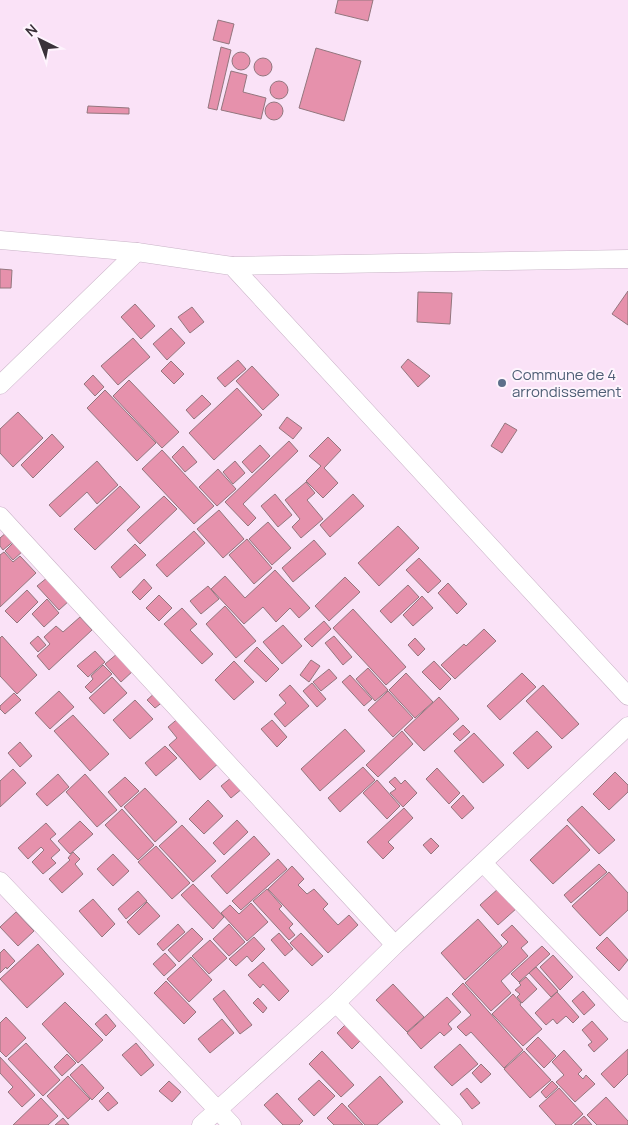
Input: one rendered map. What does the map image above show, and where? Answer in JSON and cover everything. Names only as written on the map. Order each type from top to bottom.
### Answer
[{"type":"street","points":[[0,240],[137,252],[232,266],[628,259]]},
{"type":"street","points":[[0,385],[137,252]]},
{"type":"street","points":[[232,266],[628,696]]},
{"type":"street","points":[[0,516],[394,945]]},
{"type":"street","points":[[201,1125],[336,1003],[394,945],[628,726]]},
{"type":"street","points":[[483,863],[628,1013]]},
{"type":"street","points":[[0,881],[232,1125]]},
{"type":"street","points":[[336,1003],[453,1125]]},
{"type":"building","points":[[338,0],[373,0],[368,21],[335,13]]},
{"type":"building","points":[[218,20],[234,24],[229,44],[213,40]]},
{"type":"building","points":[[221,47],[231,50],[217,110],[208,108]]},
{"type":"building","points":[[316,48],[361,61],[344,121],[299,108]]},
{"type":"building","points":[[241,52],[247,55],[250,61],[247,67],[241,70],[235,67],[232,61],[235,55]]},
{"type":"building","points":[[263,58],[269,61],[272,67],[269,73],[263,76],[257,73],[254,67],[257,61]]},
{"type":"building","points":[[231,71],[247,75],[243,92],[266,98],[261,119],[221,110]]},
{"type":"building","points":[[279,81],[285,84],[288,90],[285,96],[279,99],[273,96],[270,90],[273,84]]},
{"type":"building","points":[[274,102],[280,105],[283,111],[280,117],[274,120],[268,117],[265,111],[268,105]]},
{"type":"building","points":[[88,106],[129,108],[129,114],[87,113]]},
{"type":"building","points":[[0,269],[12,270],[11,288],[0,288]]},
{"type":"building","points":[[628,291],[628,325],[612,314]]},
{"type":"building","points":[[418,292],[452,293],[450,324],[417,322]]},
{"type":"building","points":[[135,304],[155,326],[141,339],[121,317]]},
{"type":"building","points":[[192,307],[204,322],[190,333],[178,317]]},
{"type":"building","points":[[171,328],[185,343],[167,360],[153,344]]},
{"type":"building","points":[[133,338],[150,357],[118,385],[101,366]]},
{"type":"building","points":[[408,359],[430,376],[418,387],[401,367]]},
{"type":"building","points":[[238,360],[246,369],[225,387],[217,378]]},
{"type":"building","points":[[171,361],[184,374],[174,384],[161,371]]},
{"type":"building","points":[[252,366],[279,395],[263,410],[236,381]]},
{"type":"building","points":[[93,375],[104,387],[95,396],[84,384]]},
{"type":"building","points":[[129,380],[179,432],[162,448],[113,396]]},
{"type":"building","points":[[237,388],[262,415],[214,460],[189,433]]},
{"type":"building","points":[[105,390],[156,443],[137,461],[87,408]]},
{"type":"building","points":[[202,395],[211,404],[194,419],[186,410]]},
{"type":"building","points":[[18,412],[43,438],[13,467],[0,453],[0,429]]},
{"type":"building","points":[[287,417],[302,428],[293,439],[279,428]]},
{"type":"building","points":[[505,423],[517,430],[502,453],[491,446]]},
{"type":"building","points":[[52,434],[64,447],[33,478],[21,465]]},
{"type":"building","points":[[328,437],[341,450],[324,468],[338,483],[323,498],[306,481],[321,466],[309,456]]},
{"type":"building","points":[[289,441],[298,451],[243,504],[256,518],[248,526],[225,502]]},
{"type":"building","points":[[260,445],[270,456],[252,473],[242,462]]},
{"type":"building","points":[[183,446],[197,462],[185,472],[172,457]]},
{"type":"building","points":[[162,450],[214,506],[194,524],[142,469]]},
{"type":"building","points":[[97,461],[118,485],[97,504],[87,492],[60,517],[49,505]]},
{"type":"building","points":[[235,461],[245,473],[233,484],[223,472]]},
{"type":"building","points":[[218,469],[236,489],[217,506],[199,487]]},
{"type":"building","points":[[306,482],[315,493],[307,500],[323,519],[301,538],[292,527],[300,519],[285,500]]},
{"type":"building","points":[[120,486],[140,507],[95,550],[74,529]]},
{"type":"building","points":[[275,494],[292,515],[278,527],[261,506]]},
{"type":"building","points":[[353,494],[364,506],[330,537],[320,525]]},
{"type":"building","points":[[164,496],[177,509],[140,544],[127,530]]},
{"type":"building","points":[[219,510],[244,539],[223,558],[197,529]]},
{"type":"building","points":[[268,522],[291,548],[272,565],[249,539]]},
{"type":"building","points":[[398,526],[419,548],[379,586],[358,563]]},
{"type":"building","points":[[194,531],[205,543],[167,577],[156,565]]},
{"type":"building","points":[[7,532],[15,540],[3,550],[0,546],[0,538]]},
{"type":"building","points":[[247,539],[272,568],[254,584],[229,555]]},
{"type":"building","points":[[314,540],[326,554],[293,582],[282,568]]},
{"type":"building","points":[[15,541],[24,550],[13,560],[5,551]]},
{"type":"building","points":[[135,544],[146,555],[120,578],[111,567]]},
{"type":"building","points":[[4,552],[13,562],[20,556],[36,573],[0,607],[0,555]]},
{"type":"building","points":[[419,558],[441,581],[428,593],[406,570]]},
{"type":"building","points":[[275,570],[310,608],[299,618],[290,608],[276,622],[263,607],[244,624],[211,589],[225,576],[245,598]]},
{"type":"building","points":[[48,577],[70,600],[59,610],[37,586]]},
{"type":"building","points":[[345,577],[360,592],[329,621],[315,606]]},
{"type":"building","points":[[144,579],[152,588],[140,600],[132,592]]},
{"type":"building","points":[[448,583],[467,604],[457,614],[438,593]]},
{"type":"building","points":[[408,585],[419,597],[391,623],[380,611]]},
{"type":"building","points":[[208,586],[219,599],[201,614],[190,601]]},
{"type":"building","points":[[27,590],[38,602],[17,623],[5,611]]},
{"type":"building","points":[[159,595],[172,608],[159,621],[146,608]]},
{"type":"building","points":[[422,596],[433,608],[413,626],[403,615]]},
{"type":"building","points":[[47,599],[59,613],[44,627],[32,614]]},
{"type":"building","points":[[225,606],[256,641],[236,658],[206,624]]},
{"type":"building","points":[[182,608],[197,624],[190,630],[213,654],[202,664],[164,624]]},
{"type":"building","points":[[353,609],[406,667],[386,685],[333,628]]},
{"type":"building","points":[[80,617],[92,630],[49,670],[37,656],[50,644],[44,637],[56,626],[63,632]]},
{"type":"building","points":[[324,621],[331,629],[312,647],[304,639]]},
{"type":"building","points":[[283,625],[302,646],[282,664],[263,642]]},
{"type":"building","points":[[484,629],[496,641],[455,679],[441,665]]},
{"type":"building","points":[[2,636],[37,675],[17,694],[0,676],[0,638]]},
{"type":"building","points":[[38,636],[46,645],[38,652],[30,643]]},
{"type":"building","points":[[334,636],[352,657],[343,665],[325,643]]},
{"type":"building","points":[[415,638],[425,649],[418,656],[408,645]]},
{"type":"building","points":[[257,647],[279,669],[266,682],[244,661]]},
{"type":"building","points":[[95,651],[105,662],[88,677],[77,666]]},
{"type":"building","points":[[118,653],[134,670],[121,682],[105,664]]},
{"type":"building","points":[[311,660],[320,666],[309,682],[300,675]]},
{"type":"building","points":[[234,661],[254,682],[234,700],[215,680]]},
{"type":"building","points":[[434,661],[451,679],[440,690],[422,672]]},
{"type":"building","points":[[103,665],[112,674],[91,693],[85,687],[93,679],[91,676]]},
{"type":"building","points":[[368,668],[388,690],[375,701],[356,679]]},
{"type":"building","points":[[329,669],[337,678],[321,691],[313,682]]},
{"type":"building","points":[[406,673],[433,702],[415,718],[389,690]]},
{"type":"building","points":[[522,673],[536,687],[500,720],[487,706]]},
{"type":"building","points":[[350,675],[372,699],[364,706],[342,682]]},
{"type":"building","points":[[112,677],[127,693],[104,714],[89,698]]},
{"type":"building","points":[[312,683],[326,699],[317,707],[303,691]]},
{"type":"building","points":[[290,685],[309,706],[285,727],[274,714],[286,703],[279,695]]},
{"type":"building","points":[[543,685],[579,724],[562,739],[526,701]]},
{"type":"building","points":[[59,691],[74,707],[50,729],[35,713]]},
{"type":"building","points":[[388,691],[413,718],[393,737],[368,710]]},
{"type":"building","points":[[156,692],[164,701],[155,708],[147,700]]},
{"type":"building","points":[[14,693],[21,700],[5,714],[0,709],[0,706]]},
{"type":"building","points":[[439,697],[459,719],[424,751],[404,730]]},
{"type":"building","points":[[135,700],[153,719],[130,739],[113,720]]},
{"type":"building","points":[[73,715],[109,754],[90,771],[54,731]]},
{"type":"building","points":[[181,716],[221,761],[200,780],[169,745],[177,738],[168,727]]},
{"type":"building","points":[[272,720],[287,737],[277,747],[261,729]]},
{"type":"building","points":[[463,725],[470,732],[460,741],[453,734]]},
{"type":"building","points":[[345,729],[365,751],[320,791],[301,769]]},
{"type":"building","points":[[402,731],[413,744],[378,777],[366,765]]},
{"type":"building","points":[[537,731],[552,747],[528,769],[513,753]]},
{"type":"building","points":[[474,733],[504,765],[483,783],[454,751]]},
{"type":"building","points":[[20,742],[32,756],[20,767],[8,753]]},
{"type":"building","points":[[165,746],[177,758],[156,776],[145,763]]},
{"type":"building","points":[[363,767],[375,780],[340,812],[328,798]]},
{"type":"building","points":[[437,768],[460,793],[449,804],[426,779]]},
{"type":"building","points":[[13,769],[26,783],[0,807],[0,781]]},
{"type":"building","points":[[615,772],[628,785],[628,792],[609,810],[593,794]]},
{"type":"building","points":[[58,774],[69,787],[47,806],[36,794]]},
{"type":"building","points":[[85,774],[117,810],[97,827],[66,792]]},
{"type":"building","points":[[125,777],[139,791],[121,807],[108,792]]},
{"type":"building","points":[[232,777],[243,788],[231,798],[221,786]]},
{"type":"building","points":[[395,777],[401,784],[405,780],[417,793],[403,807],[390,793],[396,789],[389,782]]},
{"type":"building","points":[[377,780],[400,806],[387,819],[363,793]]},
{"type":"building","points":[[145,788],[177,822],[155,842],[124,807]]},
{"type":"building","points":[[463,795],[474,808],[462,819],[451,807]]},
{"type":"building","points":[[208,800],[223,816],[204,834],[189,819]]},
{"type":"building","points":[[582,806],[615,840],[599,854],[567,820]]},
{"type":"building","points":[[404,808],[413,818],[388,842],[394,848],[383,859],[367,842]]},
{"type":"building","points":[[122,809],[154,845],[138,860],[105,825]]},
{"type":"building","points":[[237,820],[248,832],[224,855],[213,843]]},
{"type":"building","points":[[80,821],[93,834],[70,854],[58,841]]},
{"type":"building","points":[[46,823],[56,834],[50,839],[60,850],[51,858],[56,863],[43,874],[32,862],[44,850],[41,847],[28,859],[18,848]]},
{"type":"building","points":[[182,825],[216,861],[193,882],[159,846]]},
{"type":"building","points":[[567,825],[590,850],[553,884],[530,860]]},
{"type":"building","points":[[254,836],[270,854],[227,894],[211,876]]},
{"type":"building","points":[[431,838],[439,846],[431,854],[423,845]]},
{"type":"building","points":[[156,846],[190,883],[172,899],[138,862]]},
{"type":"building","points":[[73,852],[80,859],[75,864],[83,874],[62,893],[49,879],[70,860],[68,858]]},
{"type":"building","points":[[113,854],[129,871],[113,886],[97,869]]},
{"type":"building","points":[[278,859],[287,869],[241,910],[232,901]]},
{"type":"building","points":[[599,864],[607,872],[571,903],[564,895]]},
{"type":"building","points":[[292,866],[304,879],[298,885],[307,894],[314,889],[328,904],[323,909],[338,925],[349,915],[358,925],[328,953],[268,889]]},
{"type":"building","points":[[609,872],[628,893],[628,910],[600,936],[572,906]]},
{"type":"building","points":[[193,884],[224,917],[213,929],[181,895]]},
{"type":"building","points":[[499,888],[517,908],[498,925],[480,905]]},
{"type":"building","points":[[267,889],[282,906],[279,909],[293,924],[289,928],[295,935],[289,940],[253,901]]},
{"type":"building","points":[[138,891],[147,901],[126,919],[118,909]]},
{"type":"building","points":[[93,899],[115,924],[102,937],[79,911]]},
{"type":"building","points":[[147,902],[160,916],[139,935],[127,922]]},
{"type":"building","points":[[251,903],[268,922],[247,941],[221,913],[230,905],[239,914]]},
{"type":"building","points":[[16,912],[34,931],[18,946],[0,927]]},
{"type":"building","points":[[478,919],[502,946],[465,980],[441,953]]},
{"type":"building","points":[[178,924],[185,932],[163,951],[157,944]]},
{"type":"building","points":[[229,924],[245,942],[229,956],[213,939]]},
{"type":"building","points":[[512,925],[528,942],[521,948],[528,956],[501,981],[511,993],[491,1011],[465,983],[508,942],[501,935]]},
{"type":"building","points":[[192,928],[203,939],[179,962],[168,950]]},
{"type":"building","points":[[279,933],[293,949],[285,956],[271,940]]},
{"type":"building","points":[[301,933],[323,956],[312,966],[290,943]]},
{"type":"building","points":[[254,937],[265,949],[252,962],[247,956],[236,966],[229,959]]},
{"type":"building","points":[[607,937],[628,960],[619,971],[596,948]]},
{"type":"building","points":[[210,940],[227,958],[209,974],[192,956]]},
{"type":"building","points":[[38,944],[64,974],[27,1008],[0,979]]},
{"type":"building","points":[[542,946],[550,954],[519,982],[511,974]]},
{"type":"building","points":[[4,949],[15,961],[0,973],[0,953]]},
{"type":"building","points":[[165,953],[176,965],[164,976],[153,964]]},
{"type":"building","points":[[553,955],[573,977],[560,990],[540,967]]},
{"type":"building","points":[[191,957],[212,980],[189,1002],[167,979]]},
{"type":"building","points":[[263,962],[289,991],[279,1001],[263,984],[260,988],[248,975]]},
{"type":"building","points":[[536,967],[558,991],[551,997],[529,973]]},
{"type":"building","points":[[526,977],[537,989],[522,1003],[517,997],[520,994],[515,990]]},
{"type":"building","points":[[166,981],[196,1012],[184,1024],[154,993]]},
{"type":"building","points":[[463,983],[523,1050],[504,1068],[471,1032],[466,1036],[457,1027],[471,1015],[452,994]]},
{"type":"building","points":[[393,984],[424,1017],[407,1032],[376,1000]]},
{"type":"building","points":[[224,990],[252,1025],[240,1034],[213,999]]},
{"type":"building","points":[[583,991],[595,1005],[584,1015],[572,1001]]},
{"type":"building","points":[[557,992],[579,1017],[573,1023],[566,1016],[557,1024],[553,1019],[546,1025],[535,1013]]},
{"type":"building","points":[[513,994],[521,1003],[520,1005],[542,1029],[523,1046],[492,1014]]},
{"type":"building","points":[[447,997],[461,1012],[448,1024],[452,1029],[444,1036],[440,1032],[421,1049],[407,1033]]},
{"type":"building","points":[[258,998],[267,1008],[263,1013],[253,1003]]},
{"type":"building","points":[[65,1002],[103,1040],[78,1063],[42,1024]]},
{"type":"building","points":[[106,1014],[116,1026],[106,1036],[95,1024]]},
{"type":"building","points":[[6,1017],[26,1038],[6,1057],[0,1051],[0,1023]]},
{"type":"building","points":[[222,1019],[234,1033],[210,1053],[198,1039]]},
{"type":"building","points":[[592,1021],[608,1039],[594,1052],[588,1045],[592,1042],[582,1030]]},
{"type":"building","points":[[347,1023],[362,1039],[352,1049],[337,1033]]},
{"type":"building","points":[[538,1037],[556,1056],[544,1068],[526,1049]]},
{"type":"building","points":[[26,1043],[60,1080],[43,1096],[8,1059]]},
{"type":"building","points":[[136,1043],[154,1065],[141,1076],[122,1055]]},
{"type":"building","points":[[460,1044],[478,1064],[452,1086],[434,1067]]},
{"type":"building","points":[[628,1049],[628,1074],[614,1088],[601,1074]]},
{"type":"building","points":[[564,1050],[582,1070],[578,1074],[583,1079],[586,1075],[595,1084],[575,1102],[556,1082],[564,1075],[552,1062]]},
{"type":"building","points":[[322,1051],[354,1085],[341,1097],[309,1064]]},
{"type":"building","points":[[524,1051],[551,1080],[530,1098],[504,1069]]},
{"type":"building","points":[[67,1054],[76,1063],[62,1076],[54,1067]]},
{"type":"building","points":[[0,1057],[35,1095],[22,1107],[8,1092],[13,1087],[0,1073]]},
{"type":"building","points":[[82,1064],[104,1088],[92,1100],[70,1075]]},
{"type":"building","points":[[481,1064],[491,1074],[481,1083],[472,1073]]},
{"type":"building","points":[[68,1076],[90,1099],[68,1119],[47,1096]]},
{"type":"building","points":[[380,1076],[403,1102],[377,1125],[365,1125],[348,1106]]},
{"type":"building","points":[[319,1080],[335,1096],[314,1116],[298,1099]]},
{"type":"building","points":[[169,1081],[181,1092],[172,1102],[159,1091]]},
{"type":"building","points":[[552,1081],[558,1087],[546,1098],[541,1092]]},
{"type":"building","points":[[467,1088],[480,1103],[472,1109],[460,1094]]},
{"type":"building","points":[[559,1088],[583,1114],[571,1125],[556,1125],[539,1106]]},
{"type":"building","points":[[108,1092],[118,1103],[108,1111],[99,1101]]},
{"type":"building","points":[[277,1093],[303,1121],[299,1125],[283,1125],[264,1105]]},
{"type":"building","points":[[606,1097],[628,1121],[628,1125],[597,1125],[587,1115]]},
{"type":"building","points":[[41,1098],[58,1116],[48,1125],[13,1125]]},
{"type":"building","points":[[342,1103],[363,1125],[334,1125],[327,1118]]},
{"type":"building","points":[[584,1116],[592,1125],[574,1125]]},
{"type":"building","points":[[63,1118],[69,1125],[55,1125]]},
{"type":"place","name":"Commune de 4 arrondissement","points":[[502,383]]}]
